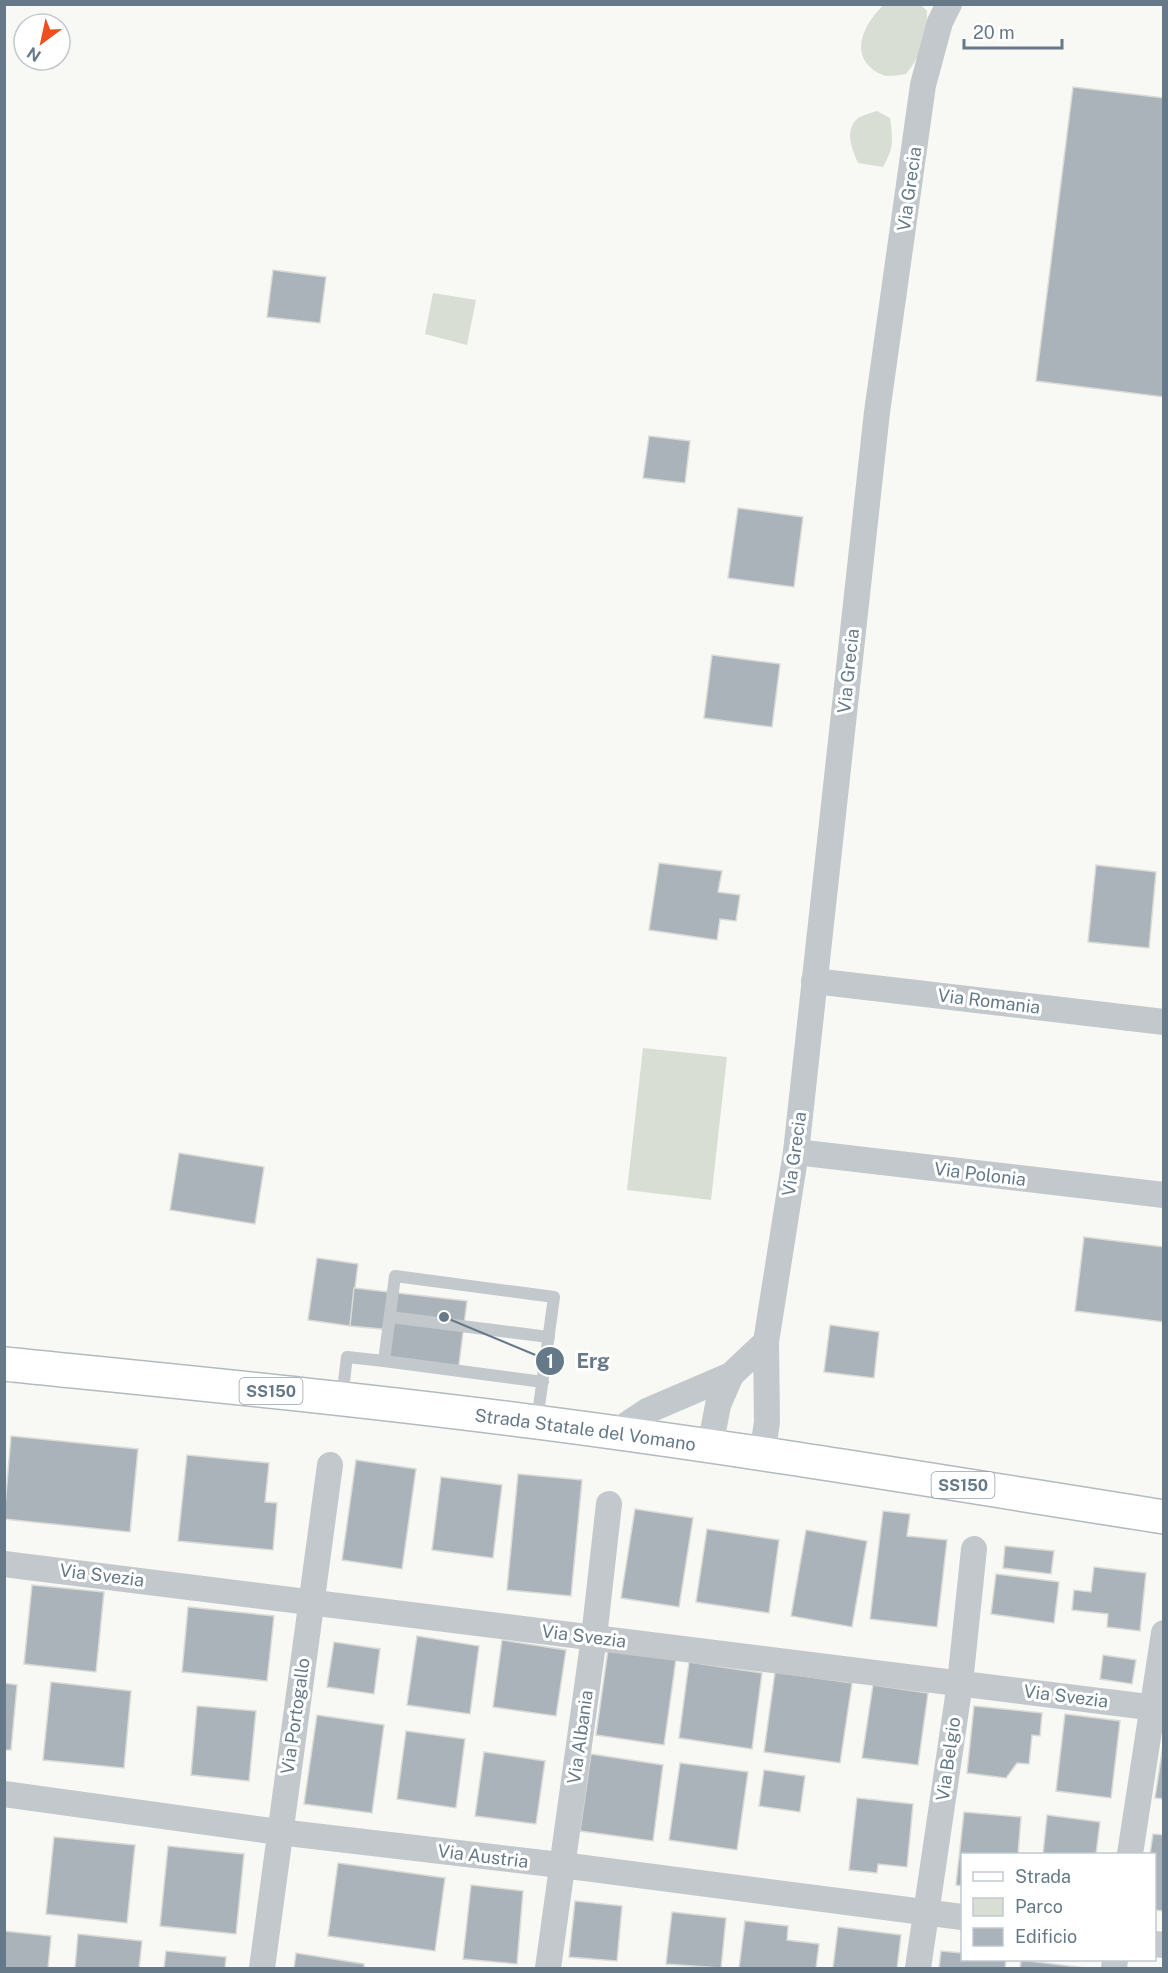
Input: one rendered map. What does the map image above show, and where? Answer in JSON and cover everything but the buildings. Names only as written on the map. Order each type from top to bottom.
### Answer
[{"type":"main road","name":"Strada Statale del Vomano","points":[[4,1364],[342,1398],[537,1422],[1164,1517]]},
{"type":"street","name":"Via Grecia","points":[[762,1455],[767,1422],[766,1342],[796,1152],[877,412],[923,85],[940,22],[949,4]]},
{"type":"street","name":"Via Romania","points":[[814,981],[1164,1022]]},
{"type":"street","name":"Via Polonia","points":[[796,1152],[1164,1195]]},
{"type":"street","points":[[614,1433],[647,1411],[731,1376],[766,1342]]},
{"type":"street","points":[[710,1447],[718,1405],[731,1376]]},
{"type":"street","name":"Via Portogallo","points":[[262,1968],[330,1465]]},
{"type":"street","name":"Via Albania","points":[[548,1968],[594,1637],[609,1504]]},
{"type":"street","name":"Via Belgio","points":[[918,1968],[960,1683],[974,1549]]},
{"type":"street","name":"Via Svezia","points":[[4,1564],[1158,1708]]},
{"type":"street","points":[[1130,1853],[1158,1708],[1164,1632]]},
{"type":"street","name":"Via Austria","points":[[4,1794],[279,1832],[563,1865],[961,1917]]},
{"type":"lane","points":[[384,1361],[395,1276],[554,1297],[537,1422]]},
{"type":"lane","points":[[390,1317],[549,1337]]},
{"type":"lane","points":[[342,1398],[347,1357],[543,1382]]},
{"type":"green space","points":[[884,5],[921,5],[927,11],[923,45],[906,74],[887,76],[878,73],[864,59],[861,43],[864,34],[872,18]]},
{"type":"green space","points":[[877,111],[890,118],[891,126],[891,149],[883,167],[858,163],[850,140],[851,128],[858,118]]},
{"type":"green space","points":[[433,293],[476,300],[467,345],[425,334]]},
{"type":"green space","points":[[643,1048],[727,1057],[711,1200],[627,1190]]},
{"type":"place","name":"Erg","points":[[444,1317]]}]
